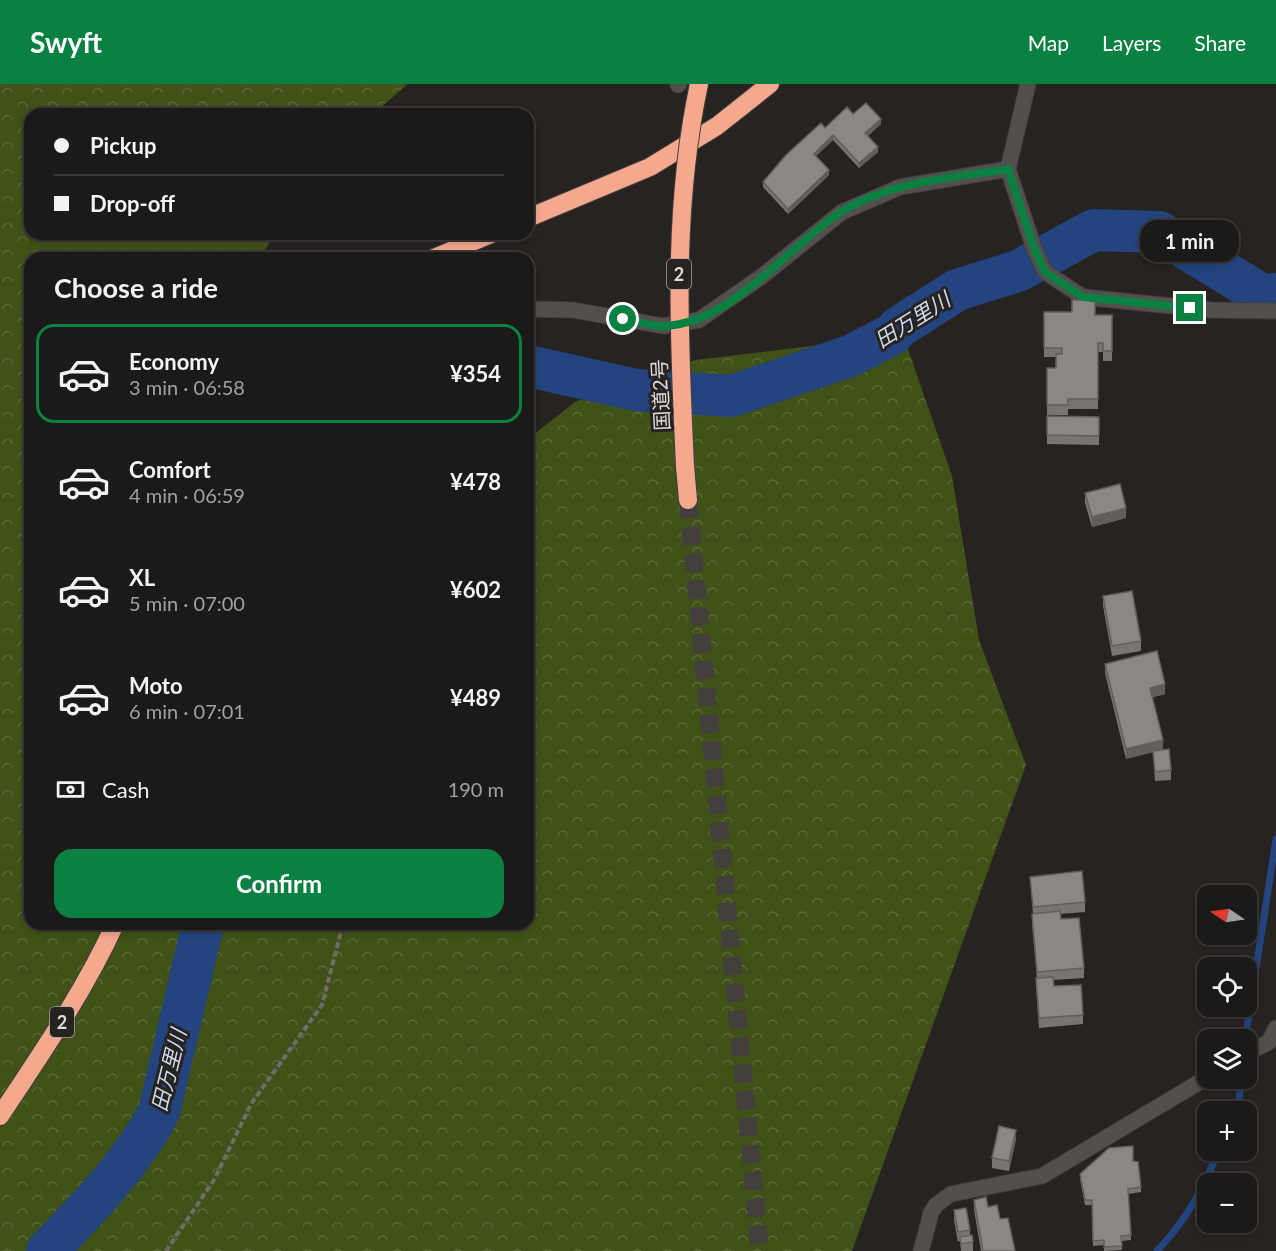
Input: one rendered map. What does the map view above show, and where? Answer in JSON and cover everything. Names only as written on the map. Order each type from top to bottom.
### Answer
[{"type":"highway","name":"国道2号","points":[[688,500],[679,260],[682,197],[691,124],[699,84]]},
{"type":"highway","points":[[534,215],[650,167],[717,126],[770,84]]},
{"type":"highway","points":[[448,252],[477,240]]},
{"type":"highway","name":"2","points":[[0,1116],[67,1015],[102,954],[112,930]]},
{"type":"street","points":[[1028,84],[1008,169],[1034,248],[1045,272],[1083,297],[1211,310],[1276,311]]},
{"type":"street","points":[[534,309],[573,310],[663,326],[699,320],[760,277],[842,212],[900,187],[1008,169]]},
{"type":"street","points":[[1257,1048],[1269,1042],[1276,1028]]},
{"type":"street","points":[[921,1251],[931,1213],[936,1205],[951,1194],[1042,1176],[1197,1084]]},
{"type":"path","points":[[166,1251],[214,1180],[251,1104],[322,1005],[342,930]]},
{"type":"green space","points":[[0,84],[408,84],[380,108],[24,108],[24,240],[271,240],[264,252],[24,252],[24,930],[534,930],[534,434],[575,402],[696,360],[903,335],[952,476],[979,640],[1026,765],[852,1251],[0,1251]]},
{"type":"building","points":[[866,103],[881,119],[865,133],[878,147],[859,163],[833,135],[814,154],[829,170],[788,209],[763,182],[786,155],[821,123],[825,128],[847,107],[853,114]]},
{"type":"building","points":[[1072,300],[1095,300],[1095,315],[1112,315],[1112,351],[1103,351],[1103,343],[1098,343],[1098,399],[1068,399],[1068,405],[1047,405],[1047,368],[1056,368],[1056,354],[1062,354],[1062,348],[1044,348],[1044,312],[1072,312]]},
{"type":"building","points":[[1047,416],[1099,417],[1099,436],[1047,435]]},
{"type":"building","points":[[1120,484],[1126,508],[1092,517],[1085,493]]},
{"type":"building","points":[[1132,591],[1141,641],[1112,646],[1103,596]]},
{"type":"building","points":[[1157,651],[1165,684],[1150,688],[1163,740],[1126,749],[1105,664]]},
{"type":"building","points":[[1169,749],[1171,770],[1155,772],[1153,751]]},
{"type":"building","points":[[1082,871],[1085,902],[1033,907],[1030,877]]},
{"type":"building","points":[[1060,911],[1061,919],[1079,918],[1084,968],[1037,972],[1032,914]]},
{"type":"building","points":[[1053,977],[1054,986],[1081,985],[1083,1015],[1039,1018],[1036,978]]},
{"type":"building","points":[[999,1126],[1016,1130],[1009,1161],[992,1158]]},
{"type":"building","points":[[1133,1146],[1133,1161],[1138,1162],[1141,1187],[1128,1189],[1131,1235],[1121,1236],[1122,1246],[1104,1247],[1104,1240],[1093,1241],[1092,1200],[1085,1200],[1080,1174],[1109,1148]]},
{"type":"building","points":[[986,1197],[988,1207],[997,1205],[1000,1219],[1008,1218],[1015,1251],[983,1251],[974,1200]]},
{"type":"building","points":[[966,1208],[970,1230],[958,1232],[954,1210]]},
{"type":"building","points":[[972,1235],[973,1242],[961,1244],[960,1237]]},
{"type":"waterway","name":"田万里川","points":[[534,367],[636,390],[731,396],[850,356],[893,334],[899,327],[957,290],[1018,271],[1094,230],[1159,232],[1262,295],[1276,294]]},
{"type":"waterway","points":[[1247,1029],[1276,839]]},
{"type":"waterway","name":"田万里川","points":[[47,1251],[122,1168],[159,1112],[202,930]]},
{"type":"waterway","points":[[1239,1101],[1240,1089]]},
{"type":"waterway","points":[[1157,1251],[1193,1204],[1214,1161]]},
{"type":"tunnel","points":[[688,500],[760,1251]]},
{"type":"route","points":[[623,319],[663,326],[699,320],[760,277],[842,212],[900,187],[1008,169],[1034,248],[1045,272],[1083,297],[1190,308]]}]
